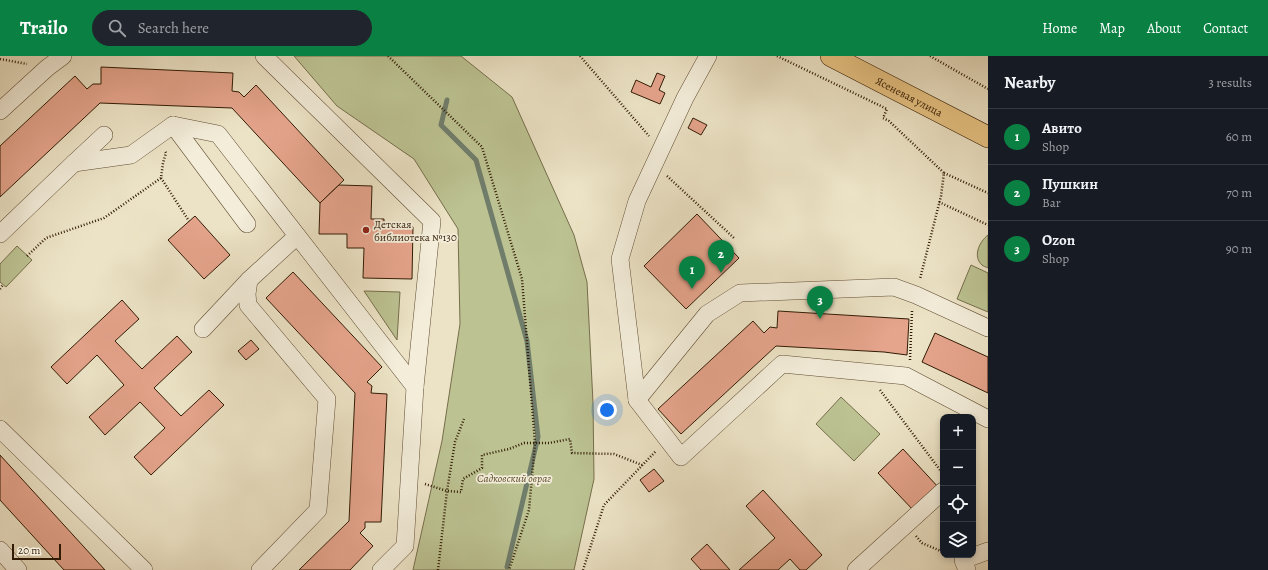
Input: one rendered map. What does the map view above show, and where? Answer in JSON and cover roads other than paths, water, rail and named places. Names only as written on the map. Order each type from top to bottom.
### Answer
[{"type":"main road","name":"Ясеневая улица","points":[[830,56],[988,137]]},
{"type":"lane","points":[[0,111],[47,68],[63,56]]},
{"type":"lane","points":[[264,56],[432,221],[415,387],[405,546],[381,570]]},
{"type":"lane","points":[[708,56],[685,98],[637,201],[620,260],[637,400],[667,439],[681,456],[782,364],[906,376],[988,419]]},
{"type":"lane","points":[[74,163],[131,154],[173,125],[218,134],[415,387]]},
{"type":"lane","points":[[173,125],[247,224]]},
{"type":"lane","points":[[0,234],[104,135]]},
{"type":"lane","points":[[203,329],[249,280],[297,236]]},
{"type":"lane","points":[[249,280],[246,294],[248,306],[327,399],[318,510],[260,570]]},
{"type":"lane","points":[[637,400],[707,314],[740,293],[894,286],[988,328]]},
{"type":"lane","points":[[0,428],[144,570]]},
{"type":"lane","points":[[856,570],[940,494]]},
{"type":"lane","points":[[0,550],[18,570]]},
{"type":"lane","points":[[967,570],[963,560],[988,551]]},
{"type":"waterway","points":[[447,100],[441,125],[476,160],[527,341],[538,437],[507,567]]},
{"type":"place","name":"Детская библиотека №130","points":[[366,230]]},
{"type":"place","name":"Пушкин","points":[[721,273]]},
{"type":"place","name":"Авито","points":[[692,289]]},
{"type":"place","name":"Ozon","points":[[820,319]]},
{"type":"park label","name":"Садковский овраг","points":[[514,478]]}]
